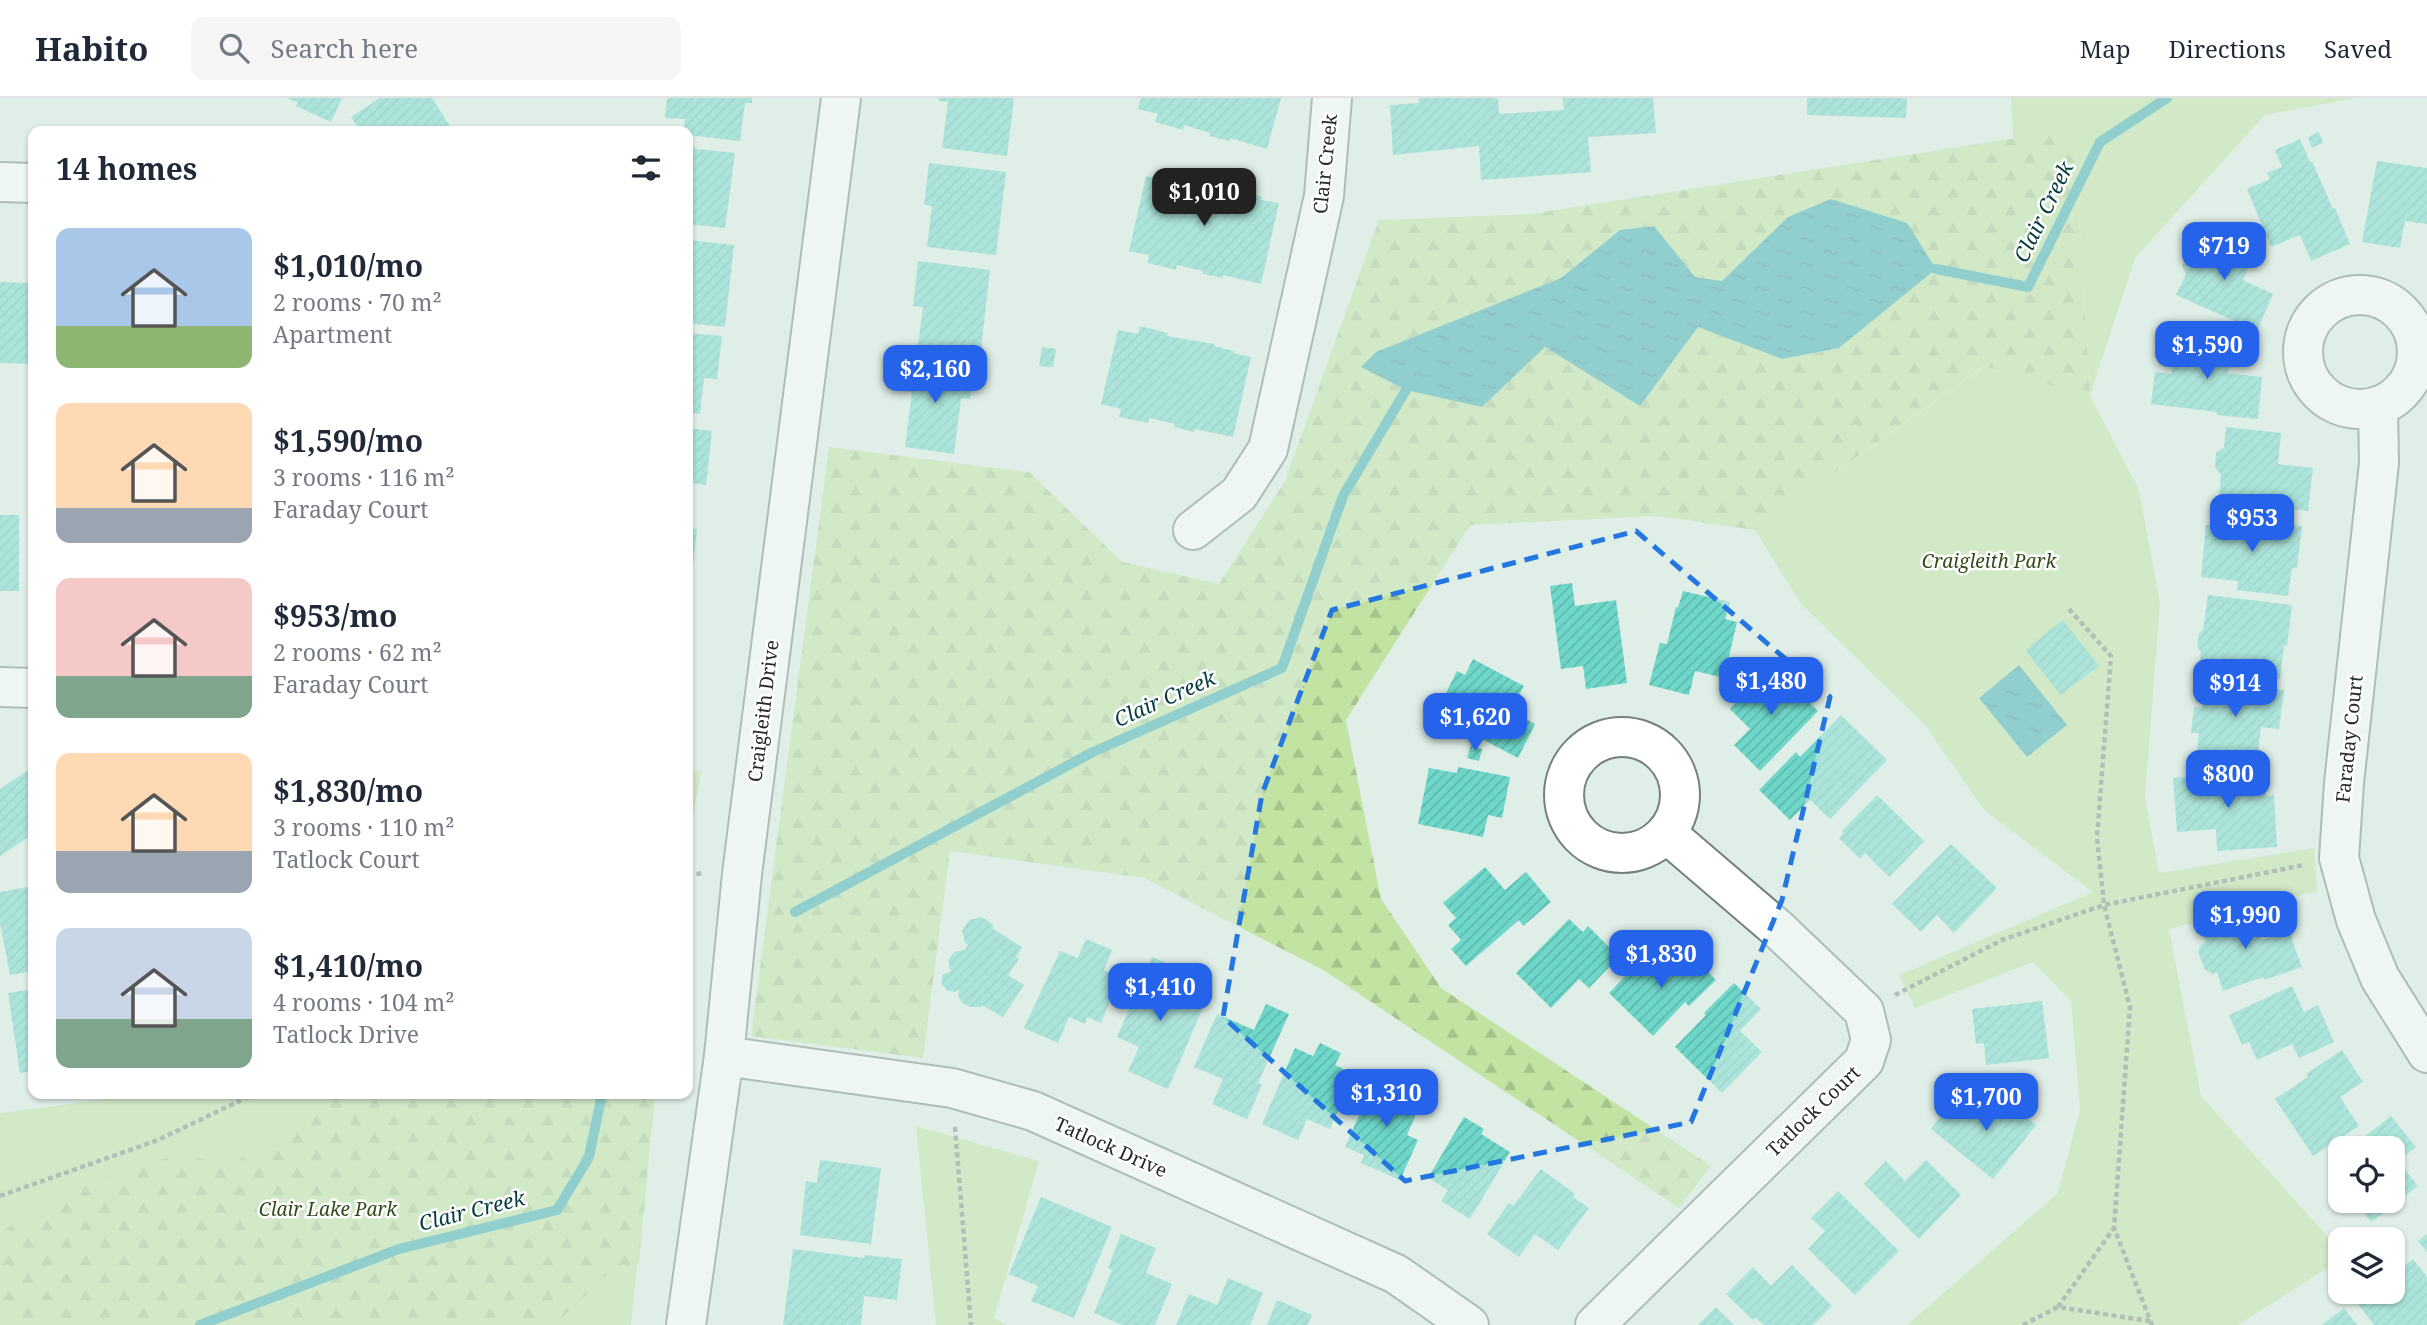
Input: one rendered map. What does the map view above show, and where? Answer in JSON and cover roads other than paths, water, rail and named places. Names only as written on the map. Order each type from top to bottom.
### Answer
[{"type":"street","name":"Craigleith Drive","points":[[686,1325],[723,1056],[742,874],[841,98]]},
{"type":"street","name":"Clair Creek","points":[[1194,530],[1239,494],[1268,449],[1324,196],[1332,98]]},
{"type":"street","points":[[0,182],[28,183]]},
{"type":"street","name":"Faraday Court","points":[[2378,406],[2379,463],[2344,783],[2339,858],[2356,920],[2380,978],[2427,1053]]},
{"type":"street","points":[[0,687],[28,688]]},
{"type":"street","name":"Tatlock Court","points":[[1595,1325],[1864,1061],[1871,1040],[1864,1011],[1778,929],[1666,833]]},
{"type":"street","name":"Tatlock Drive","points":[[723,1056],[953,1088],[1033,1111],[1396,1275],[1469,1325]]},
{"type":"water","points":[[1831,199],[1907,223],[1936,269],[1839,348],[1782,359],[1698,327],[1640,406],[1545,347],[1482,407],[1406,390],[1361,367],[1376,352],[1561,278],[1620,230],[1654,226],[1695,277],[1722,281],[1788,217]]},
{"type":"water","points":[[2019,665],[2067,725],[2027,757],[1979,698]]},
{"type":"waterway","name":"Clair Creek","points":[[1936,269],[2028,287],[2100,142],[2167,98]]},
{"type":"waterway","name":"Clair Creek","points":[[795,912],[1093,752],[1282,668],[1343,496],[1406,390]]},
{"type":"waterway","name":"Clair Creek","points":[[200,1325],[399,1249],[557,1210],[589,1157],[601,1099]]},
{"type":"park label","name":"Craigleith Park","points":[[1989,561]]},
{"type":"park label","name":"Clair Lake Park","points":[[328,1209]]}]
